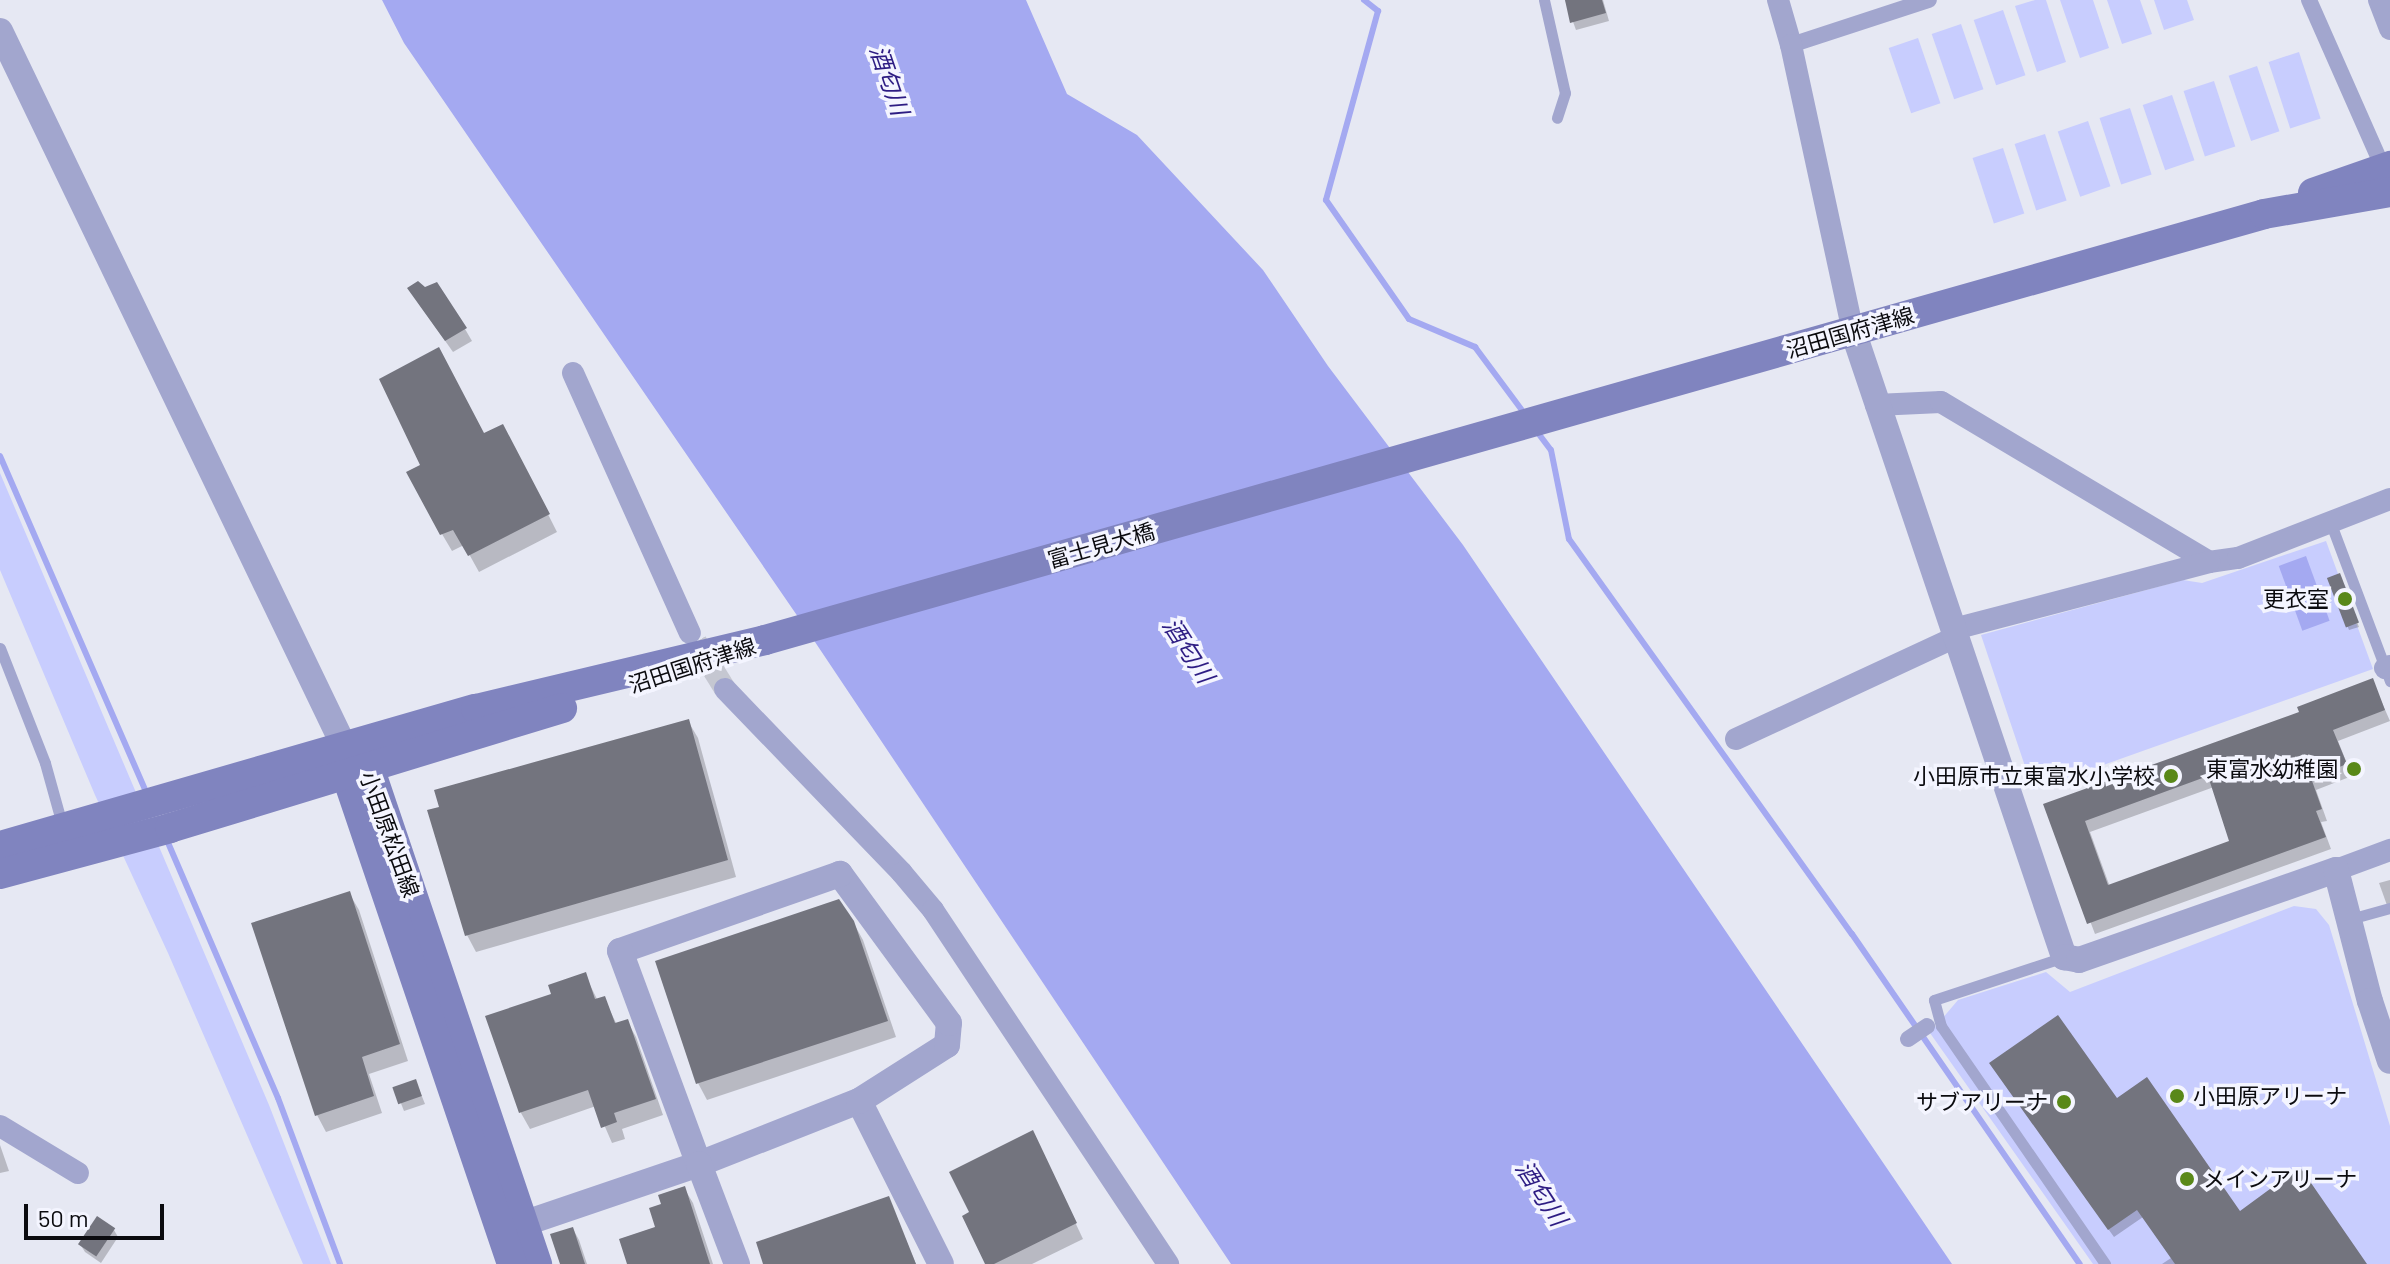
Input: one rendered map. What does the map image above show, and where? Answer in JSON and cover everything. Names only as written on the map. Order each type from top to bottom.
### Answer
[{"type":"main road","name":"沼田国府津線","points":[[1436,450],[2264,214],[2388,186]]},
{"type":"main road","name":"富士見大橋","points":[[765,640],[1436,450]]},
{"type":"main road","name":"沼田国府津線","points":[[0,874],[120,827],[353,762],[476,709],[765,640]]},
{"type":"main road","name":"小田原松田線","points":[[353,762],[512,1228],[537,1264]]},
{"type":"main road","name":"沼田国府津線","points":[[0,846],[63,828],[120,827]]},
{"type":"main road","name":"小田原松田線","points":[[512,1228],[512,1264]]},
{"type":"street","points":[[1778,0],[1791,45],[1853,331],[2064,957],[2079,960],[2390,850]]},
{"type":"street","points":[[1791,45],[1929,0]]},
{"type":"street","points":[[2309,0],[2388,186]]},
{"type":"street","points":[[2379,0],[2390,29]]},
{"type":"street","points":[[0,31],[353,762]]},
{"type":"street","points":[[573,373],[690,633]]},
{"type":"street","points":[[1876,405],[1941,402],[2209,562]]},
{"type":"street","points":[[1736,739],[1955,633],[2209,562],[2238,558],[2390,499]]},
{"type":"street","points":[[725,689],[902,873],[933,910],[1168,1264]]},
{"type":"street","points":[[2336,870],[2370,1001],[2390,1061]]},
{"type":"street","points":[[512,1228],[699,1164],[859,1101],[947,1045],[949,1023],[840,874],[620,951],[699,1164],[737,1264]]},
{"type":"street","points":[[1908,1039],[1927,1026]]},
{"type":"street","points":[[859,1101],[941,1264]]},
{"type":"street","points":[[0,1126],[78,1173]]},
{"type":"lane","points":[[1544,0],[1565,93],[1557,118]]},
{"type":"lane","points":[[2331,524],[2388,672]]},
{"type":"lane","points":[[0,648],[45,763],[63,828]]},
{"type":"lane","points":[[2350,919],[2390,908]]},
{"type":"lane","points":[[2064,957],[1934,1000],[1941,1026],[2105,1264]]},
{"type":"shaded area","points":[[2046,0],[2066,62],[2037,72],[2015,6]]},
{"type":"shaded area","points":[[2060,0],[2093,0],[2109,48],[2080,58]]},
{"type":"shaded area","points":[[2107,0],[2140,0],[2152,34],[2122,44]]},
{"type":"shaded area","points":[[2154,0],[2187,0],[2194,20],[2164,30]]},
{"type":"shaded area","points":[[2003,10],[2025,75],[1996,85],[1974,20]]},
{"type":"shaded area","points":[[1961,24],[1983,89],[1954,99],[1932,34]]},
{"type":"shaded area","points":[[1918,38],[1940,103],[1911,113],[1889,48]]},
{"type":"shaded area","points":[[2299,52],[2321,119],[2290,128],[2269,62]]},
{"type":"shaded area","points":[[2257,66],[2279,131],[2251,141],[2229,76]]},
{"type":"shaded area","points":[[2214,81],[2235,147],[2205,157],[2184,91]]},
{"type":"shaded area","points":[[2172,95],[2194,160],[2165,170],[2143,105]]},
{"type":"shaded area","points":[[2130,108],[2152,175],[2121,184],[2100,118]]},
{"type":"shaded area","points":[[2088,121],[2110,186],[2080,197],[2058,131]]},
{"type":"shaded area","points":[[2045,134],[2067,201],[2036,210],[2015,144]]},
{"type":"shaded area","points":[[2003,148],[2024,214],[1994,224],[1973,158]]},
{"type":"shaded area","points":[[0,473],[269,1105],[331,1264],[303,1264],[168,953],[95,795],[0,570]]},
{"type":"shaded area","points":[[2326,541],[2373,669],[2033,790],[1981,635],[2183,580],[2202,583]]},
{"type":"shaded area","name":"小田原アリーナ","points":[[2294,906],[2316,909],[2329,925],[2390,1126],[2390,1264],[2093,1264],[1930,1033],[1958,1000],[2046,972],[2070,992]]},
{"type":"water","name":"酒匂川","points":[[382,0],[1026,0],[1067,94],[1137,135],[1263,270],[1328,366],[1463,545],[1952,1264],[1231,1264],[807,630],[404,43]]},
{"type":"water","points":[[2306,556],[2330,621],[2302,631],[2279,566]]},
{"type":"building","points":[[1565,0],[1602,0],[1606,13],[1570,23]]},
{"type":"building","points":[[418,281],[425,287],[437,282],[467,328],[445,341],[407,288]]},
{"type":"building","points":[[439,347],[484,433],[503,424],[550,514],[468,556],[453,530],[440,535],[406,472],[420,465],[379,379]]},
{"type":"building","name":"更衣室","points":[[2340,573],[2359,622],[2346,627],[2327,578]]},
{"type":"building","points":[[2373,678],[2385,710],[2333,730],[2347,764],[2311,778],[2322,809],[2316,811],[2326,837],[2087,924],[2043,804],[2299,712],[2297,707]],"holes":[[[2208,776],[2229,841],[2108,885],[2085,821]]]},
{"type":"building","points":[[689,719],[728,860],[465,936],[427,810],[439,807],[434,790]]},
{"type":"building","points":[[350,891],[400,1044],[362,1057],[374,1096],[315,1116],[251,923]]},
{"type":"building","points":[[839,899],[854,921],[888,1021],[696,1084],[655,961]]},
{"type":"building","points":[[586,972],[595,999],[605,996],[615,1023],[628,1019],[656,1099],[614,1113],[617,1122],[601,1128],[588,1090],[519,1113],[485,1016],[551,994],[548,985]]},
{"type":"building","points":[[2058,1015],[2117,1098],[2147,1077],[2240,1211],[2300,1167],[2367,1264],[2175,1264],[2137,1210],[2108,1230],[1989,1063]]},
{"type":"building","points":[[416,1079],[422,1096],[398,1104],[392,1087]]},
{"type":"building","points":[[1033,1130],[1077,1223],[994,1264],[985,1264],[962,1216],[969,1212],[949,1172]]},
{"type":"building","points":[[685,1186],[710,1264],[627,1264],[619,1239],[655,1227],[649,1208],[661,1204],[658,1195]]},
{"type":"building","points":[[889,1196],[916,1264],[763,1264],[756,1242]]},
{"type":"building","points":[[97,1216],[115,1228],[96,1256],[78,1244]]},
{"type":"building","points":[[573,1227],[585,1264],[560,1264],[550,1234]]},
{"type":"waterway","points":[[1364,0],[1378,11],[1326,200],[1409,319],[1475,347],[1524,413]]},
{"type":"waterway","points":[[1535,429],[1551,450],[1569,539],[1852,934],[2080,1264]]},
{"type":"waterway","points":[[0,456],[147,794]]},
{"type":"waterway","points":[[166,838],[278,1098],[340,1264]]},
{"type":"tunnel","points":[[696,642],[725,689]]},
{"type":"place","name":"更衣室","points":[[2345,599]]},
{"type":"place","name":"東富水幼稚園","points":[[2354,769]]},
{"type":"place","name":"小田原市立東富水小学校","points":[[2171,776]]},
{"type":"place","name":"小田原アリーナ","points":[[2177,1096]]},
{"type":"place","name":"サブアリーナ","points":[[2064,1102]]},
{"type":"place","name":"メインアリーナ","points":[[2187,1179]]}]
